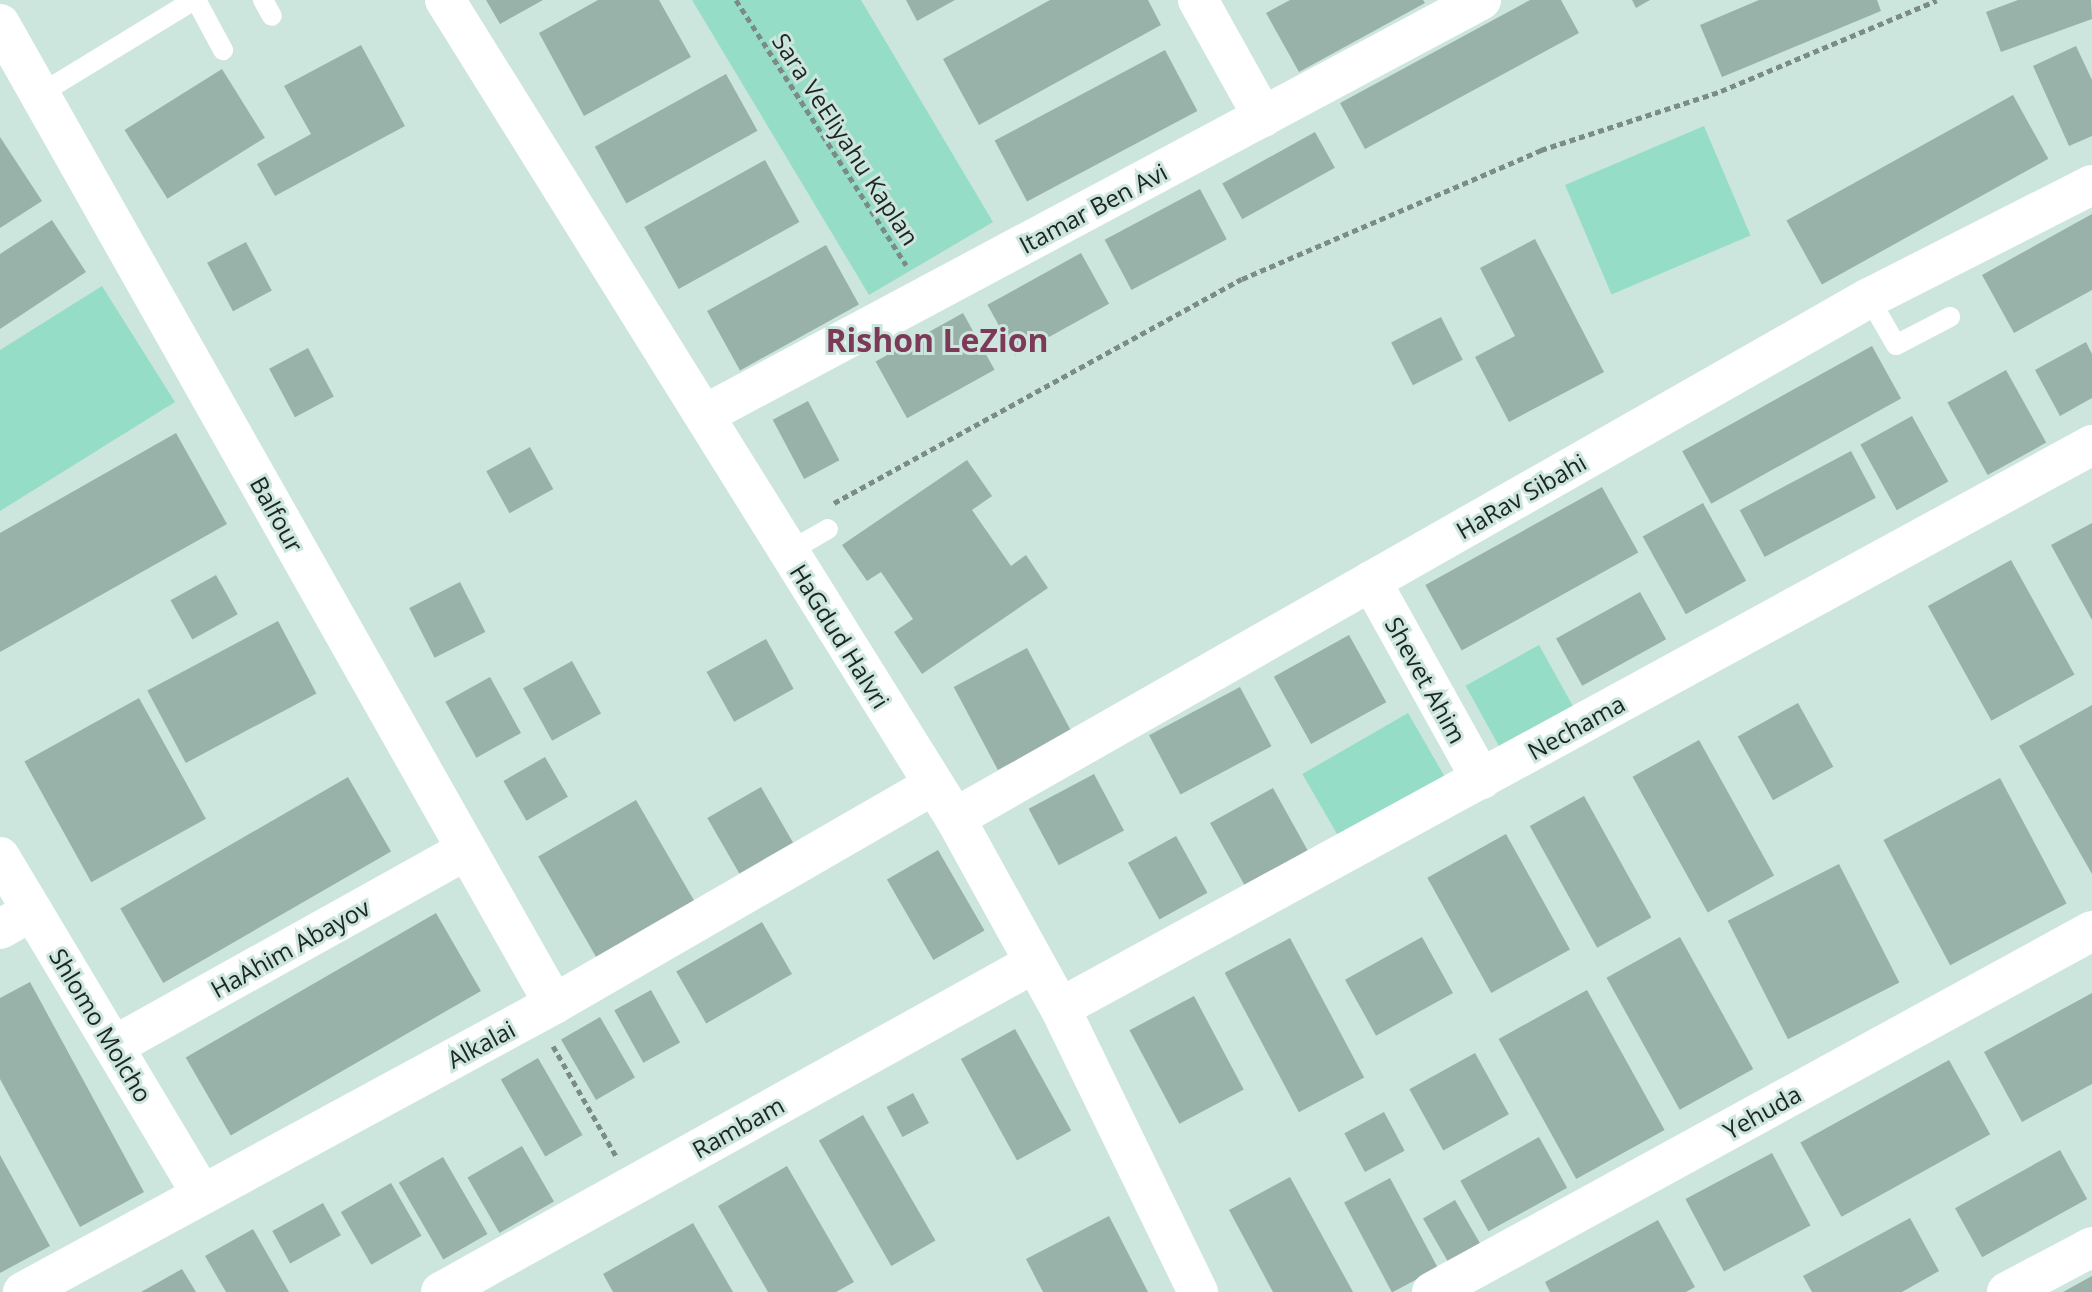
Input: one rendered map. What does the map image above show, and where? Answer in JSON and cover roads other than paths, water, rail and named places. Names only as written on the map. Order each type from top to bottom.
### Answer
[{"type":"street","name":"HaGdud HaIvri","points":[[445,0],[955,818],[1060,1008],[1198,1292]]},
{"type":"street","points":[[1198,0],[1263,117]]},
{"type":"street","name":"Itamar Ben Avi","points":[[704,415],[1481,0]]},
{"type":"street","name":"Balfour","points":[[0,24],[466,850],[544,1009]]},
{"type":"street","name":"HaRav Sibahi","points":[[955,818],[1869,298],[2092,185]]},
{"type":"street","name":"Nechama","points":[[1060,1008],[2092,445]]},
{"type":"street","name":"Shevet Ahim","points":[[1371,581],[1481,779]]},
{"type":"street","name":"Alkalai","points":[[23,1292],[544,1009],[933,785]]},
{"type":"street","name":"HaAhim Abayov","points":[[114,1046],[466,850]]},
{"type":"street","name":"Shlomo Molcho","points":[[0,857],[16,920],[114,1046],[202,1194]]},
{"type":"street","name":"Yehuda","points":[[1432,1292],[2092,931]]},
{"type":"street","name":"Rambam","points":[[441,1292],[1034,963]]},
{"type":"street","points":[[2007,1292],[2092,1247]]},
{"type":"lane","points":[[40,94],[195,0],[223,50]]},
{"type":"lane","points":[[1869,298],[1896,345],[1950,317]]},
{"type":"lane","points":[[788,552],[828,529]]},
{"type":"district","name":"Rishon LeZion","points":[[937,340]]}]
